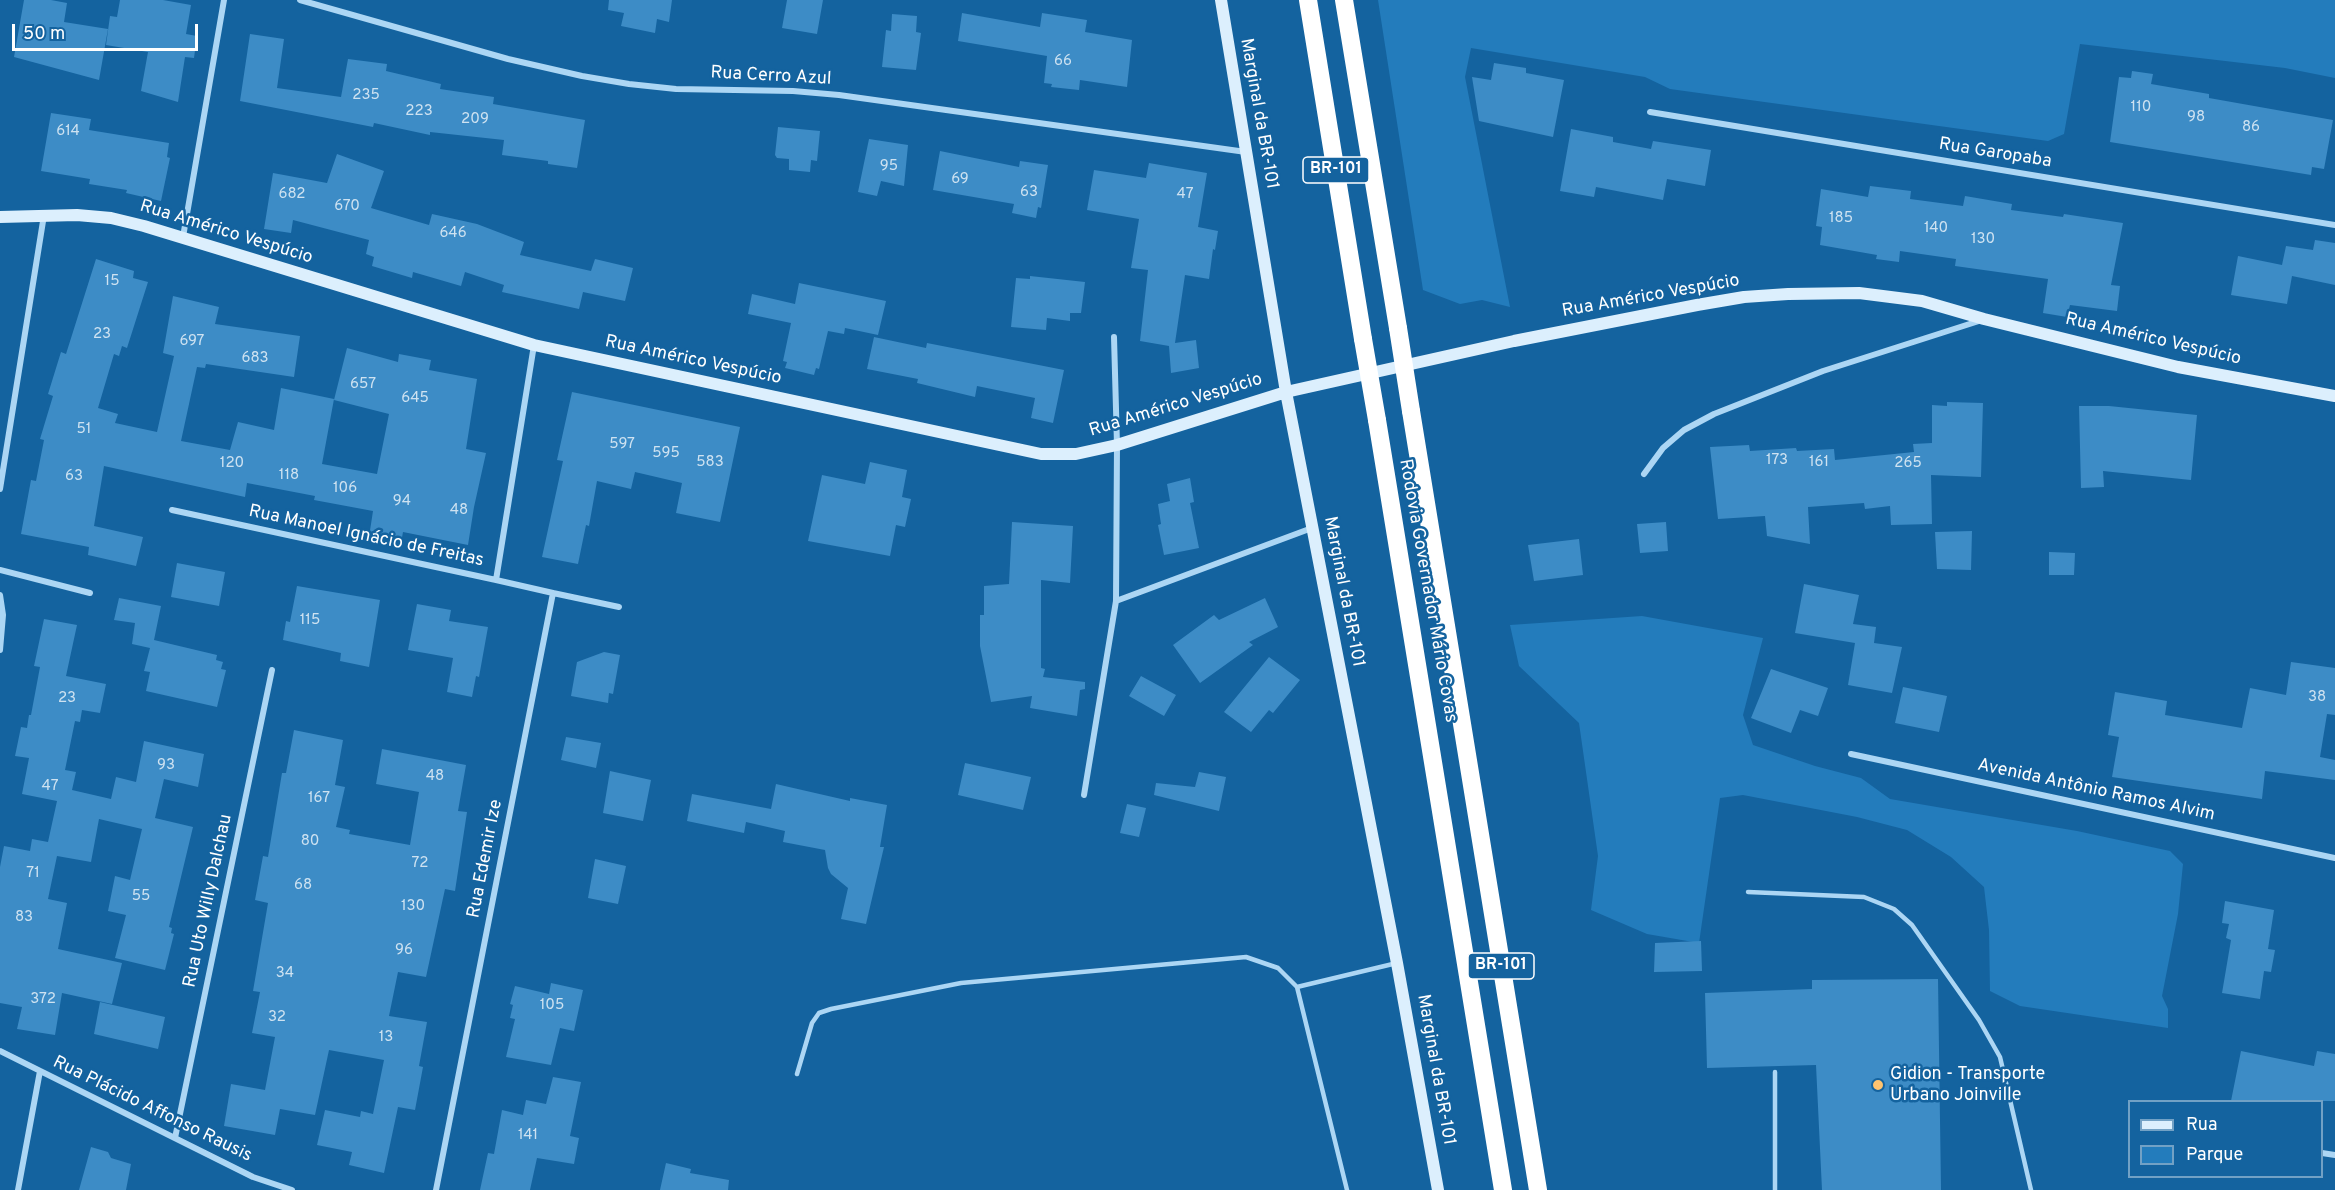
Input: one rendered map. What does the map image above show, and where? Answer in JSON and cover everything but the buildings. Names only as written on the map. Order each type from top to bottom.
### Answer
[{"type":"highway","name":"Rodovia Governador Mário Covas","points":[[1308,0],[1503,1190]]},
{"type":"highway","name":"Rodovia Governador Mário Covas","points":[[1344,0],[1538,1190]]},
{"type":"street","points":[[183,237],[224,0]]},
{"type":"street","name":"Rua Cerro Azul","points":[[300,0],[508,59],[630,84],[675,89],[792,91],[839,95],[1247,152]]},
{"type":"street","name":"Marginal da BR-101","points":[[1221,0],[1286,392],[1397,963],[1438,1190]]},
{"type":"street","name":"Rua Garopaba","points":[[1650,112],[2335,225]]},
{"type":"street","name":"Rua Américo Vespúcio","points":[[0,217],[76,214],[111,218],[183,237],[534,345],[1041,454],[1076,454],[1117,445],[1286,392],[1514,341],[1744,297],[1828,293],[1889,295],[1923,301],[1984,319],[2178,367],[2335,396]]},
{"type":"street","points":[[0,489],[44,215]]},
{"type":"street","points":[[1644,474],[1663,448],[1683,429],[1714,414],[1823,372],[1984,319]]},
{"type":"street","points":[[1084,795],[1116,601],[1117,445],[1114,337]]},
{"type":"street","name":"Rua Manoel Ignácio de Freitas","points":[[172,510],[496,580],[534,345]]},
{"type":"street","points":[[1116,601],[1312,528]]},
{"type":"street","points":[[0,570],[90,593]]},
{"type":"street","points":[[496,580],[619,607]]},
{"type":"street","name":"Rua Edemir Ize","points":[[436,1190],[554,593]]},
{"type":"street","points":[[0,595],[3,615],[0,650]]},
{"type":"street","name":"Rua Uto Willy Dalchau","points":[[175,1138],[272,670]]},
{"type":"street","name":"Avenida Antônio Ramos Alvim","points":[[1851,754],[2335,858]]},
{"type":"street","name":"Rua Plácido Affonso Rausis","points":[[0,1051],[253,1177],[292,1190]]},
{"type":"street","points":[[18,1190],[40,1071]]},
{"type":"lane","points":[[1748,892],[1864,897],[1893,909],[1912,925],[1979,1020],[2000,1058],[2031,1190]]},
{"type":"lane","points":[[797,1074],[812,1023],[819,1013],[831,1009],[961,983],[1246,957],[1278,968],[1297,987],[1347,1190]]},
{"type":"lane","points":[[1297,987],[1397,963]]},
{"type":"lane","points":[[1775,1072],[1775,1190]]},
{"type":"green space","points":[[1378,0],[2335,0],[2335,78],[2285,68],[2080,44],[2064,134],[2048,141],[1670,89],[1645,77],[1471,48],[1465,77],[1510,307],[1482,300],[1460,304],[1423,290]]},
{"type":"green space","points":[[1642,616],[1763,638],[1743,715],[1753,745],[1815,766],[1861,778],[1890,799],[2077,831],[2170,851],[2183,864],[2178,914],[2162,996],[2168,1009],[2168,1028],[2020,1006],[1990,991],[1989,930],[1984,887],[1951,857],[1907,830],[1857,817],[1743,795],[1720,798],[1699,943],[1647,934],[1591,910],[1598,856],[1579,723],[1519,666],[1510,625]]},
{"type":"place","name":"Gidion - Transporte Urbano Joinville","points":[[1878,1085]]}]
